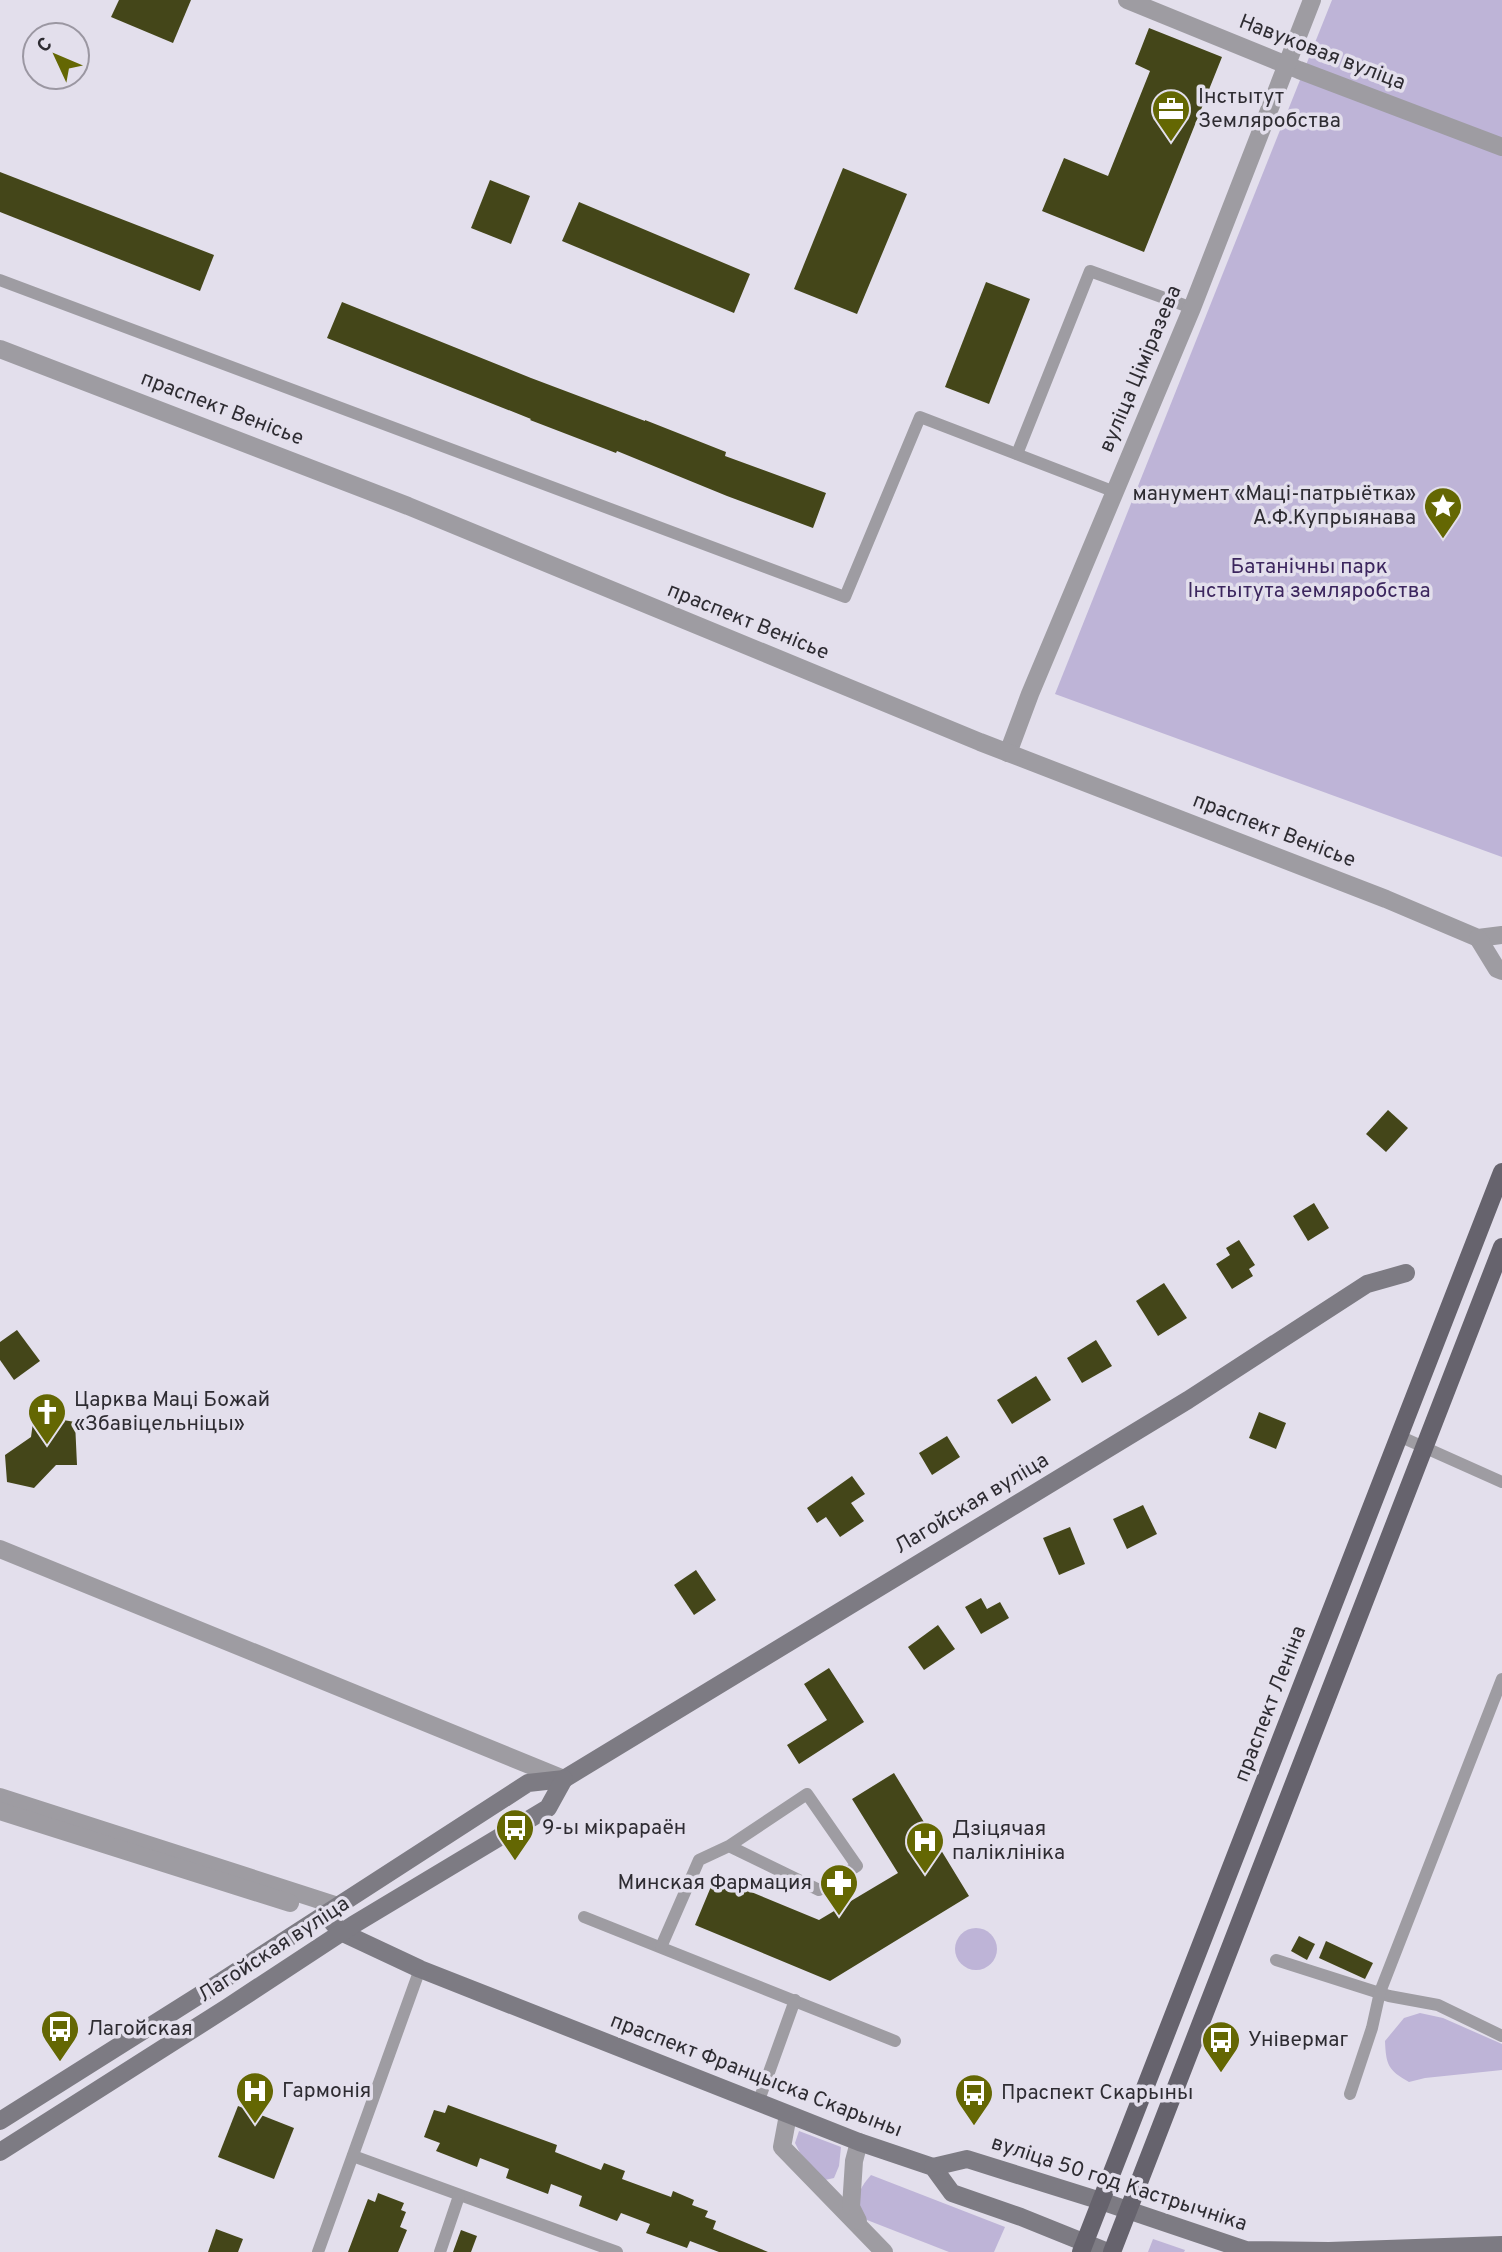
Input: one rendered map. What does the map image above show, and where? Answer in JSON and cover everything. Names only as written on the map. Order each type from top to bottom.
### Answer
[{"type":"main road","name":"праспект Леніна","points":[[1083,2248],[1502,1172]]},
{"type":"main road","points":[[933,2167],[952,2193],[1021,2217],[1083,2248],[1110,2252],[1502,1248]]},
{"type":"main road","name":"Лагойская вуліца","points":[[0,2121],[528,1783],[564,1779],[1188,1400],[1367,1284],[1406,1273]]},
{"type":"main road","name":"Лагойская вуліца","points":[[0,2152],[347,1928],[548,1808],[564,1779]]},
{"type":"main road","name":"праспект Францыска Скарыны","points":[[332,1910],[347,1928],[420,1969],[788,2115],[933,2167]]},
{"type":"main road","name":"вуліца 50 год Кастрычніка","points":[[933,2167],[967,2159],[1246,2250],[1329,2252],[1502,2245]]},
{"type":"street","name":"Навуковая вуліца","points":[[1127,0],[1288,66],[1502,146]]},
{"type":"street","name":"вуліца Ціміразева","points":[[1008,753],[1030,694],[1192,308],[1312,0]]},
{"type":"street","name":"праспект Венісье","points":[[0,349],[408,506],[1008,753],[1386,899],[1478,939]]},
{"type":"street","points":[[1502,935],[1478,939],[1497,969],[1502,971]]},
{"type":"street","points":[[0,1549],[564,1779]]},
{"type":"street","points":[[0,1797],[332,1910]]},
{"type":"street","points":[[0,1811],[332,1910]]},
{"type":"street","points":[[788,2115],[782,2147],[884,2252]]},
{"type":"street","points":[[859,2142],[854,2161],[851,2207],[863,2230]]},
{"type":"lane","points":[[1017,454],[1090,271],[1192,308]]},
{"type":"lane","points":[[0,280],[845,597],[920,417],[1115,492]]},
{"type":"lane","points":[[1399,1436],[1502,1482]]},
{"type":"lane","points":[[1350,2094],[1380,1992],[1502,1679]]},
{"type":"lane","points":[[661,1947],[699,1860],[729,1846],[807,1794],[857,1866],[819,1890],[729,1846]]},
{"type":"lane","points":[[584,1917],[895,2041]]},
{"type":"lane","points":[[1276,1961],[1380,1992],[1438,2005],[1502,2036]]},
{"type":"lane","points":[[317,2252],[420,1969]]},
{"type":"lane","points":[[758,2103],[795,2000]]},
{"type":"lane","points":[[353,2156],[617,2252]]},
{"type":"lane","points":[[440,2252],[459,2196]]},
{"type":"green space","name":"Батанічны парк Інстытута земляробства","points":[[1332,0],[1502,0],[1502,857],[1055,694]]},
{"type":"green space","points":[[976,1928],[991,1934],[997,1949],[991,1964],[976,1970],[961,1964],[955,1949],[961,1934]]},
{"type":"green space","points":[[1420,2013],[1443,2018],[1502,2044],[1502,2070],[1409,2082],[1402,2078],[1390,2066],[1385,2041],[1404,2018]]},
{"type":"green space","points":[[799,2131],[841,2147],[839,2166],[834,2178],[825,2180],[800,2153],[795,2143]]},
{"type":"green space","points":[[871,2175],[1005,2227],[994,2252],[949,2252],[867,2220],[858,2202],[862,2186]]},
{"type":"green space","points":[[1153,2239],[1185,2250],[1148,2252]]},
{"type":"building","points":[[119,0],[191,0],[173,43],[111,17]]},
{"type":"building","points":[[1149,28],[1222,57],[1144,252],[1042,211],[1064,158],[1108,176],[1150,71],[1135,64]]},
{"type":"building","points":[[843,168],[907,194],[857,314],[794,289]]},
{"type":"building","points":[[0,172],[214,255],[200,291],[0,212]]},
{"type":"building","points":[[490,180],[530,196],[511,244],[471,228]]},
{"type":"building","points":[[579,202],[750,274],[734,313],[562,241]]},
{"type":"building","points":[[986,282],[1030,299],[989,404],[945,387]]},
{"type":"building","points":[[342,302],[726,452],[725,456],[826,493],[813,528],[530,420],[327,338]]},
{"type":"building","points":[[1388,1110],[1408,1128],[1386,1152],[1366,1134]]},
{"type":"building","points":[[1314,1203],[1329,1228],[1308,1241],[1293,1216]]},
{"type":"building","points":[[1239,1240],[1255,1265],[1249,1269],[1253,1276],[1232,1289],[1216,1264],[1230,1255],[1226,1248]]},
{"type":"building","points":[[1164,1283],[1187,1318],[1158,1336],[1136,1301]]},
{"type":"building","points":[[17,1330],[40,1361],[14,1380],[0,1360],[0,1342]]},
{"type":"building","points":[[1096,1340],[1112,1366],[1082,1383],[1067,1358]]},
{"type":"building","points":[[1036,1376],[1051,1400],[1012,1424],[997,1400]]},
{"type":"building","points":[[1259,1412],[1286,1423],[1276,1449],[1249,1438]]},
{"type":"building","name":"Царква Маці Божай «Збавіцельніцы»","points":[[34,1415],[75,1422],[77,1465],[56,1465],[34,1488],[7,1482],[5,1455],[31,1437]]},
{"type":"building","points":[[947,1436],[960,1457],[932,1475],[919,1453]]},
{"type":"building","points":[[852,1476],[865,1494],[851,1503],[864,1521],[840,1537],[826,1517],[817,1523],[807,1508]]},
{"type":"building","points":[[1143,1505],[1157,1534],[1127,1549],[1113,1519]]},
{"type":"building","points":[[1070,1527],[1085,1564],[1059,1575],[1043,1538]]},
{"type":"building","points":[[696,1570],[716,1600],[694,1615],[674,1585]]},
{"type":"building","points":[[981,1598],[987,1609],[1000,1602],[1009,1618],[981,1634],[965,1607]]},
{"type":"building","points":[[938,1625],[955,1649],[924,1670],[908,1647]]},
{"type":"building","points":[[829,1668],[864,1722],[799,1764],[787,1745],[827,1720],[804,1684]]},
{"type":"building","name":"Дзіцячая паліклініка","points":[[894,1773],[969,1896],[830,1981],[695,1925],[715,1877],[819,1920],[898,1873],[852,1799]]},
{"type":"building","points":[[1299,1936],[1315,1944],[1307,1960],[1291,1951]]},
{"type":"building","points":[[1326,1941],[1373,1963],[1365,1979],[1319,1958]]},
{"type":"building","points":[[448,2105],[557,2145],[555,2152],[601,2170],[604,2163],[625,2171],[622,2179],[671,2197],[673,2191],[694,2200],[692,2205],[708,2211],[705,2217],[716,2221],[713,2229],[768,2252],[719,2252],[690,2241],[687,2248],[646,2233],[650,2224],[621,2213],[617,2221],[579,2206],[582,2196],[551,2184],[548,2194],[506,2178],[509,2169],[480,2158],[477,2167],[436,2151],[440,2143],[424,2137],[434,2110],[445,2113]]},
{"type":"building","points":[[238,2106],[294,2128],[274,2179],[218,2157]]},
{"type":"building","points":[[378,2193],[404,2203],[401,2210],[406,2212],[400,2227],[407,2230],[398,2252],[348,2252],[368,2199],[375,2202]]},
{"type":"building","points":[[216,2229],[243,2239],[238,2252],[208,2252]]},
{"type":"building","points":[[461,2230],[477,2236],[471,2252],[453,2252]]},
{"type":"place","name":"Інстытут Земляробства","points":[[1171,143]]},
{"type":"place","name":"манумент «Маці-патрыётка» А.Ф.Купрыянава","points":[[1443,540]]},
{"type":"place","name":"Царква Маці Божай «Збавіцельніцы»","points":[[47,1446]]},
{"type":"place","name":"9-ы мікрараён","points":[[515,1862]]},
{"type":"place","name":"Дзіцячая паліклініка","points":[[925,1875]]},
{"type":"place","name":"Минская Фармация","points":[[839,1917]]},
{"type":"place","name":"Лагойская","points":[[60,2063]]},
{"type":"place","name":"Універмаг","points":[[1221,2074]]},
{"type":"place","name":"Гармонія","points":[[255,2125]]},
{"type":"place","name":"Праспект Скарыны","points":[[974,2127]]}]
